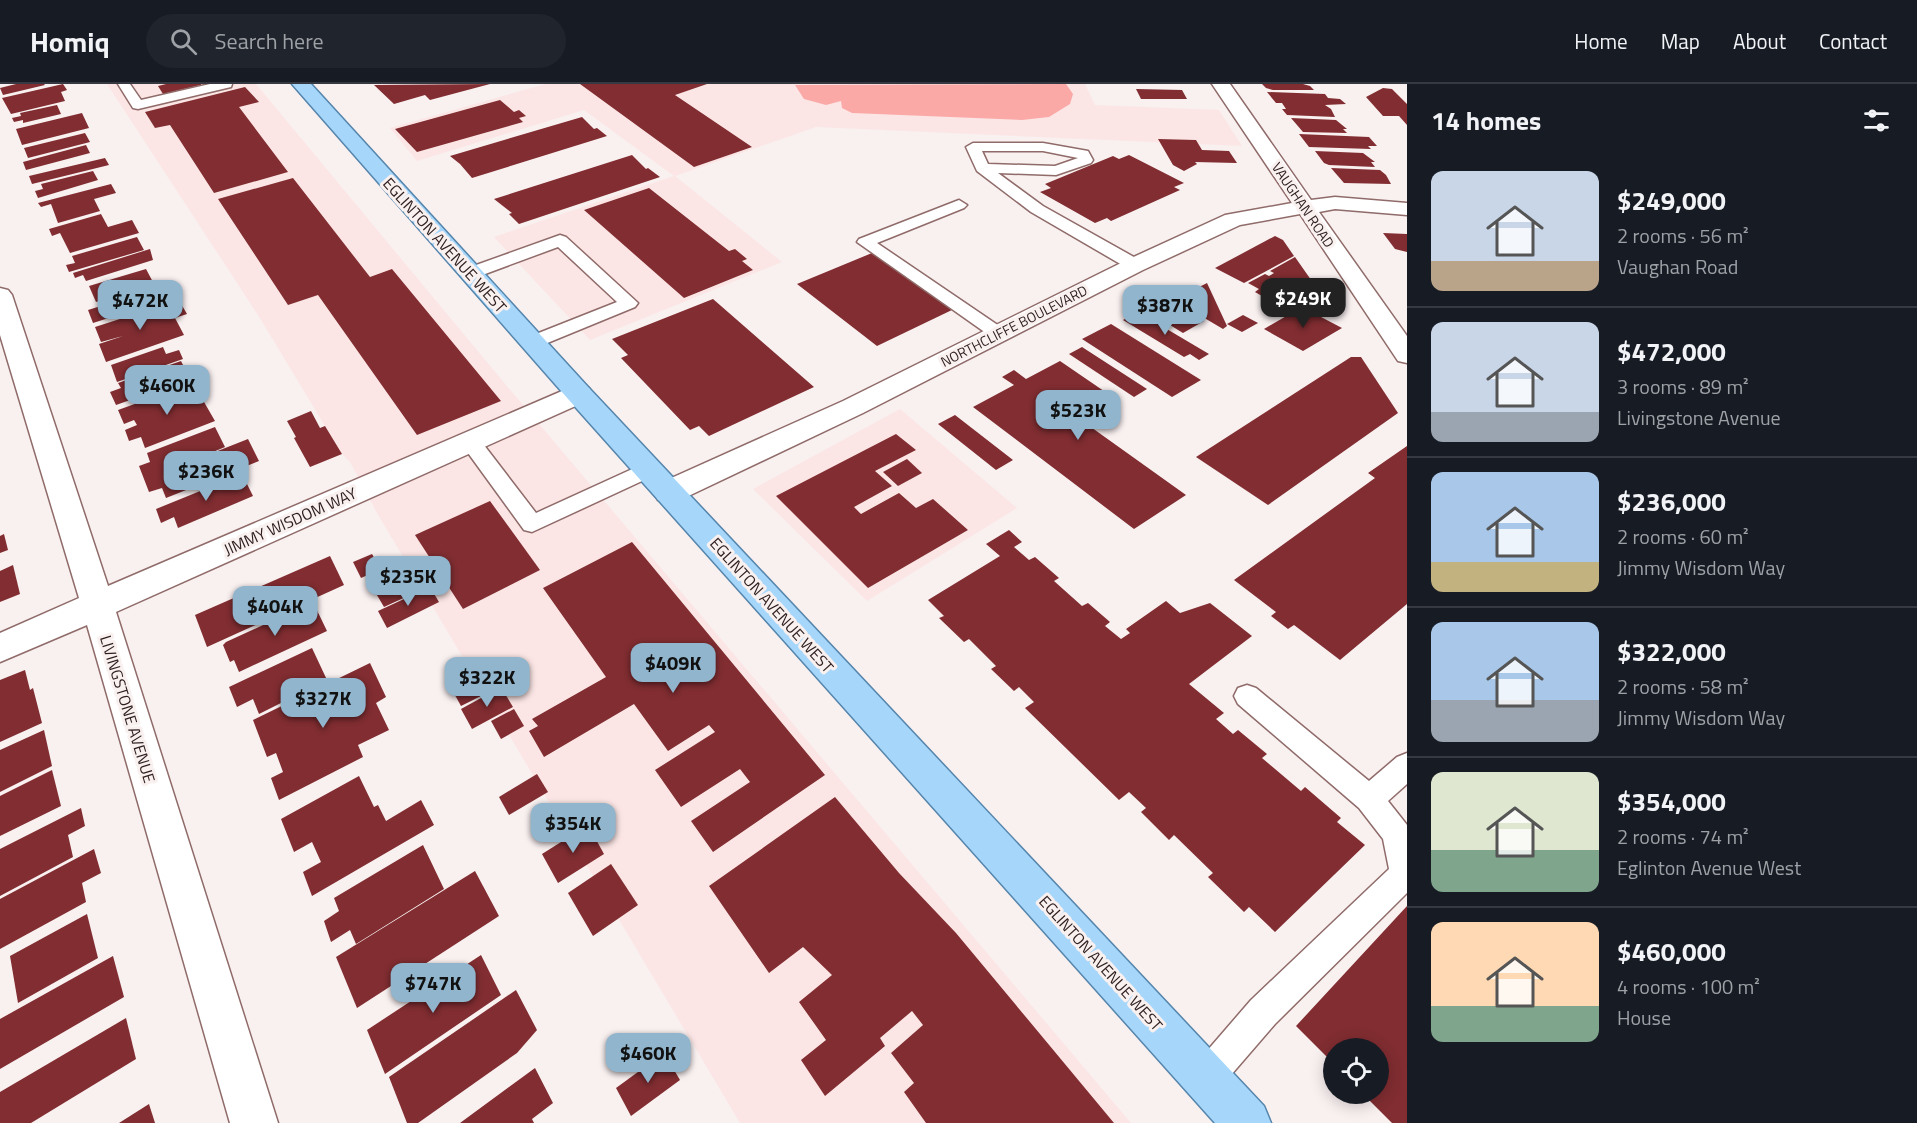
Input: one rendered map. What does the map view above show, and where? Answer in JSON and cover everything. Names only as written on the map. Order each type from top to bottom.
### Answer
[{"type":"main road","name":"EGLINTON AVENUE WEST","points":[[301,84],[579,394],[1246,1123]]},
{"type":"street","name":"VAUGHAN ROAD","points":[[1221,84],[1407,355]]},
{"type":"street","name":"NORTHCLIFFE BOULEVARD","points":[[659,481],[853,407],[1233,219],[1304,206],[1335,203],[1407,209]]},
{"type":"street","name":"LIVINGSTONE AVENUE","points":[[0,295],[254,1123]]},
{"type":"street","name":"JIMMY WISDOM WAY","points":[[0,648],[579,394]]},
{"type":"lane","points":[[124,84],[138,105],[226,84]]},
{"type":"lane","points":[[982,168],[1056,171],[1086,160],[1083,154],[1070,150],[973,147],[982,168],[1036,209],[1136,265]]},
{"type":"lane","points":[[959,205],[865,242],[999,334]]},
{"type":"lane","points":[[471,273],[560,240],[629,303],[532,342]]},
{"type":"lane","points":[[470,441],[532,524],[659,481]]},
{"type":"lane","points":[[1206,1078],[1263,1012],[1406,874],[1396,833],[1369,799],[1247,696]]},
{"type":"lane","points":[[1369,799],[1407,766]]},
{"type":"shaded area","points":[[107,84],[256,84],[506,385],[1131,1123],[740,1123],[377,513],[350,462],[342,454],[258,315]]},
{"type":"shaded area","points":[[545,84],[1085,84],[1095,105],[1219,110],[1242,146],[816,127],[675,176],[782,262],[590,340],[494,237],[674,176],[584,110],[417,161],[390,128]]},
{"type":"shaded area","points":[[1066,84],[1073,94],[1070,104],[1049,117],[1022,120],[852,113],[842,108],[841,101],[826,105],[804,99],[795,85]]},
{"type":"shaded area","points":[[900,409],[1017,508],[867,601],[753,489]]},
{"type":"building","points":[[16,84],[45,85],[3,95],[0,88]]},
{"type":"building","points":[[63,84],[67,90],[61,92],[65,101],[11,114],[2,98]]},
{"type":"building","points":[[166,84],[201,85],[163,94],[158,86]]},
{"type":"building","points":[[490,84],[430,100],[425,95],[394,104],[374,85]]},
{"type":"building","points":[[580,84],[707,84],[675,95],[752,147],[694,167]]},
{"type":"building","points":[[1262,84],[1303,84],[1314,90],[1273,90]]},
{"type":"building","points":[[245,87],[259,102],[239,107],[288,172],[214,193],[170,125],[155,128],[145,112]]},
{"type":"building","points":[[1383,88],[1392,89],[1407,104],[1407,125],[1399,116],[1383,116],[1366,97]]},
{"type":"building","points":[[1136,89],[1182,90],[1187,99],[1141,99]]},
{"type":"building","points":[[1267,92],[1325,94],[1328,98],[1340,99],[1346,104],[1325,105],[1331,109],[1335,117],[1287,115],[1282,109],[1286,109],[1282,103],[1276,103]]},
{"type":"building","points":[[500,100],[514,112],[519,110],[526,116],[519,118],[523,122],[417,152],[395,129]]},
{"type":"building","points":[[57,105],[61,114],[23,123],[23,120],[14,122],[12,118],[21,116],[20,113]]},
{"type":"building","points":[[82,113],[89,128],[22,145],[16,129]]},
{"type":"building","points":[[582,117],[594,129],[597,128],[607,136],[472,178],[450,156]]},
{"type":"building","points":[[1291,118],[1336,120],[1347,129],[1343,129],[1347,133],[1303,132]]},
{"type":"building","points":[[85,133],[90,142],[28,158],[24,148]]},
{"type":"building","points":[[1299,134],[1369,137],[1377,146],[1368,146],[1371,149],[1309,147]]},
{"type":"building","points":[[1158,139],[1196,140],[1202,150],[1229,151],[1237,163],[1195,162],[1197,164],[1184,171],[1173,165]]},
{"type":"building","points":[[86,145],[90,153],[26,170],[23,162]]},
{"type":"building","points":[[1315,151],[1363,153],[1375,162],[1371,162],[1375,167],[1329,165],[1324,163]]},
{"type":"building","points":[[632,155],[646,169],[648,168],[660,177],[519,224],[509,214],[512,213],[494,199]]},
{"type":"building","points":[[1129,155],[1184,183],[1174,187],[1180,190],[1111,221],[1107,218],[1095,223],[1040,192],[1051,188],[1045,184],[1113,156],[1119,159]]},
{"type":"building","points":[[105,158],[109,165],[32,184],[29,176]]},
{"type":"building","points":[[1331,168],[1380,170],[1391,184],[1344,183]]},
{"type":"building","points":[[93,171],[98,180],[38,198],[35,191],[43,189],[41,184]]},
{"type":"building","points":[[293,178],[370,277],[392,269],[501,401],[417,435],[318,295],[288,305],[218,199]]},
{"type":"building","points":[[111,184],[116,193],[94,199],[100,211],[58,223],[51,204],[41,207],[38,203]]},
{"type":"building","points":[[649,188],[729,251],[735,249],[747,259],[742,261],[753,270],[684,298],[584,210]]},
{"type":"building","points":[[101,214],[108,227],[132,220],[139,233],[70,253],[60,233],[52,236],[49,229]]},
{"type":"building","points":[[1383,233],[1407,234],[1407,252],[1395,249]]},
{"type":"building","points":[[1275,236],[1283,240],[1294,256],[1244,283],[1215,268]]},
{"type":"building","points":[[137,237],[144,250],[69,272],[66,265],[75,263],[72,256]]},
{"type":"building","points":[[150,249],[153,260],[86,281],[83,275],[75,278],[73,273]]},
{"type":"building","points":[[872,253],[954,309],[877,346],[797,284]]},
{"type":"building","points":[[1295,257],[1316,287],[1287,304],[1274,297],[1269,300],[1255,292],[1259,289],[1248,283],[1265,274],[1269,276],[1274,273],[1270,271]]},
{"type":"building","points":[[146,269],[154,284],[96,302],[89,286]]},
{"type":"building","points":[[1207,283],[1227,326],[1223,329],[1174,300]]},
{"type":"building","points":[[171,284],[174,291],[163,294],[165,300],[93,323],[88,310]]},
{"type":"building","points":[[1159,295],[1204,321],[1183,333],[1139,306]]},
{"type":"building","points":[[713,299],[814,387],[709,436],[699,426],[690,430],[621,358],[628,355],[612,339]]},
{"type":"building","points":[[180,302],[187,314],[175,318],[184,335],[106,362],[99,344],[123,336],[101,342],[95,327]]},
{"type":"building","points":[[1302,307],[1342,328],[1303,351],[1264,329]]},
{"type":"building","points":[[1138,312],[1209,354],[1199,360],[1190,354],[1184,357],[1123,320]]},
{"type":"building","points":[[1243,315],[1258,323],[1242,332],[1227,324]]},
{"type":"building","points":[[1111,324],[1201,380],[1172,397],[1082,339]]},
{"type":"building","points":[[163,347],[166,354],[179,350],[183,359],[117,382],[111,365]]},
{"type":"building","points":[[1082,347],[1147,389],[1134,397],[1069,354]]},
{"type":"building","points":[[1351,357],[1361,357],[1398,413],[1268,505],[1196,457]]},
{"type":"building","points":[[181,361],[190,379],[116,405],[110,392],[121,388],[118,383]]},
{"type":"building","points":[[1060,361],[1117,400],[1081,420],[1186,495],[1134,529],[973,407],[1014,385],[1002,377],[1014,370],[1026,379]]},
{"type":"building","points":[[193,383],[215,421],[145,448],[141,437],[129,441],[125,430],[137,425],[134,420],[124,424],[118,410]]},
{"type":"building","points":[[311,411],[320,428],[325,426],[342,454],[310,467],[287,421]]},
{"type":"building","points":[[955,415],[1013,460],[996,470],[938,424]]},
{"type":"building","points":[[215,427],[225,447],[172,469],[248,439],[259,461],[166,498],[162,488],[149,492],[139,466],[150,462],[147,453]]},
{"type":"building","points":[[896,434],[916,450],[875,471],[892,486],[854,507],[861,514],[899,493],[916,508],[933,499],[968,530],[868,588],[776,496]]},
{"type":"building","points":[[1407,446],[1407,604],[1340,660],[1294,625],[1288,629],[1271,616],[1276,612],[1234,580],[1375,478],[1368,473]]},
{"type":"building","points":[[907,459],[922,473],[898,486],[883,472]]},
{"type":"building","points":[[242,474],[253,496],[178,528],[174,517],[161,523],[156,509]]},
{"type":"building","points":[[490,501],[540,570],[463,609],[415,535]]},
{"type":"building","points":[[1009,530],[1022,542],[1014,547],[1029,560],[1035,557],[1059,578],[1054,581],[1082,606],[1088,603],[1110,622],[1105,626],[1121,639],[1130,633],[1126,629],[1166,601],[1180,613],[1210,603],[1252,636],[1189,684],[1224,713],[1216,719],[1233,734],[1238,730],[1267,754],[1262,758],[1301,791],[1305,787],[1341,818],[1337,822],[1365,845],[1275,932],[1249,907],[1244,912],[1208,877],[1213,873],[1174,835],[1169,840],[1141,812],[1146,808],[1129,792],[1119,800],[1025,708],[1034,702],[1019,687],[1014,691],[991,669],[996,666],[969,639],[964,642],[939,618],[944,616],[928,600],[1000,556],[986,544]]},
{"type":"building","points":[[4,534],[8,550],[0,553],[0,536]]},
{"type":"building","points":[[632,542],[825,775],[713,852],[691,821],[750,782],[740,769],[681,807],[655,770],[715,732],[709,725],[668,751],[634,704],[544,757],[529,731],[538,726],[532,719],[606,677],[543,588]]},
{"type":"building","points":[[372,554],[381,569],[361,578],[353,562]]},
{"type":"building","points":[[330,556],[344,585],[207,647],[195,615]]},
{"type":"building","points":[[420,560],[434,584],[384,607],[374,590],[388,584],[384,576]]},
{"type":"building","points":[[13,565],[20,594],[0,602],[0,571]]},
{"type":"building","points":[[430,587],[439,602],[387,628],[378,611]]},
{"type":"building","points":[[313,602],[327,631],[239,672],[234,660],[230,662],[223,645],[226,642]]},
{"type":"building","points":[[312,648],[327,680],[259,714],[253,699],[237,707],[229,687]]},
{"type":"building","points":[[370,663],[386,697],[376,703],[389,730],[358,745],[363,757],[279,800],[271,778],[283,772],[276,753],[267,757],[253,720]]},
{"type":"building","points":[[489,666],[501,686],[461,706],[450,686]]},
{"type":"building","points":[[25,670],[30,690],[33,688],[42,723],[0,742],[0,680]]},
{"type":"building","points":[[501,687],[513,707],[472,729],[461,709]]},
{"type":"building","points":[[514,709],[524,726],[501,739],[491,721]]},
{"type":"building","points":[[44,730],[52,766],[0,792],[0,750]]},
{"type":"building","points":[[52,770],[61,806],[0,836],[0,796]]},
{"type":"building","points":[[537,774],[548,792],[509,815],[499,797]]},
{"type":"building","points":[[359,776],[374,807],[378,805],[386,821],[421,800],[434,825],[312,896],[303,872],[321,862],[312,842],[294,852],[281,819]]},
{"type":"building","points":[[835,797],[899,873],[956,933],[1114,1123],[926,1123],[904,1092],[914,1083],[891,1053],[923,1025],[912,1011],[880,1038],[885,1046],[825,1096],[801,1060],[826,1040],[799,1002],[832,975],[803,947],[769,973],[709,886]]},
{"type":"building","points":[[81,808],[85,826],[68,835],[73,857],[0,896],[0,849]]},
{"type":"building","points":[[588,825],[604,854],[558,883],[542,854]]},
{"type":"building","points":[[423,845],[444,889],[356,944],[350,930],[331,942],[324,921],[339,911],[334,898]]},
{"type":"building","points":[[94,849],[101,873],[82,883],[86,902],[0,949],[0,899]]},
{"type":"building","points":[[611,864],[638,905],[593,936],[568,893]]},
{"type":"building","points":[[475,871],[499,916],[357,1008],[336,957]]},
{"type":"building","points":[[1407,906],[1407,1123],[1392,1123],[1373,1104],[1389,1104],[1389,1038],[1323,1038],[1323,1053],[1296,1026]]},
{"type":"building","points":[[87,914],[98,958],[18,1003],[10,956]]},
{"type":"building","points":[[481,955],[501,995],[385,1074],[367,1030]]},
{"type":"building","points":[[113,956],[124,997],[0,1069],[0,1019]]},
{"type":"building","points":[[516,990],[537,1030],[517,1053],[418,1123],[407,1123],[389,1077]]},
{"type":"building","points":[[126,1018],[136,1059],[31,1123],[0,1123],[0,1092]]},
{"type":"building","points":[[664,1053],[680,1080],[631,1116],[616,1088]]},
{"type":"building","points":[[535,1068],[553,1103],[532,1119],[534,1123],[460,1123]]},
{"type":"building","points":[[149,1104],[155,1123],[119,1123]]}]
